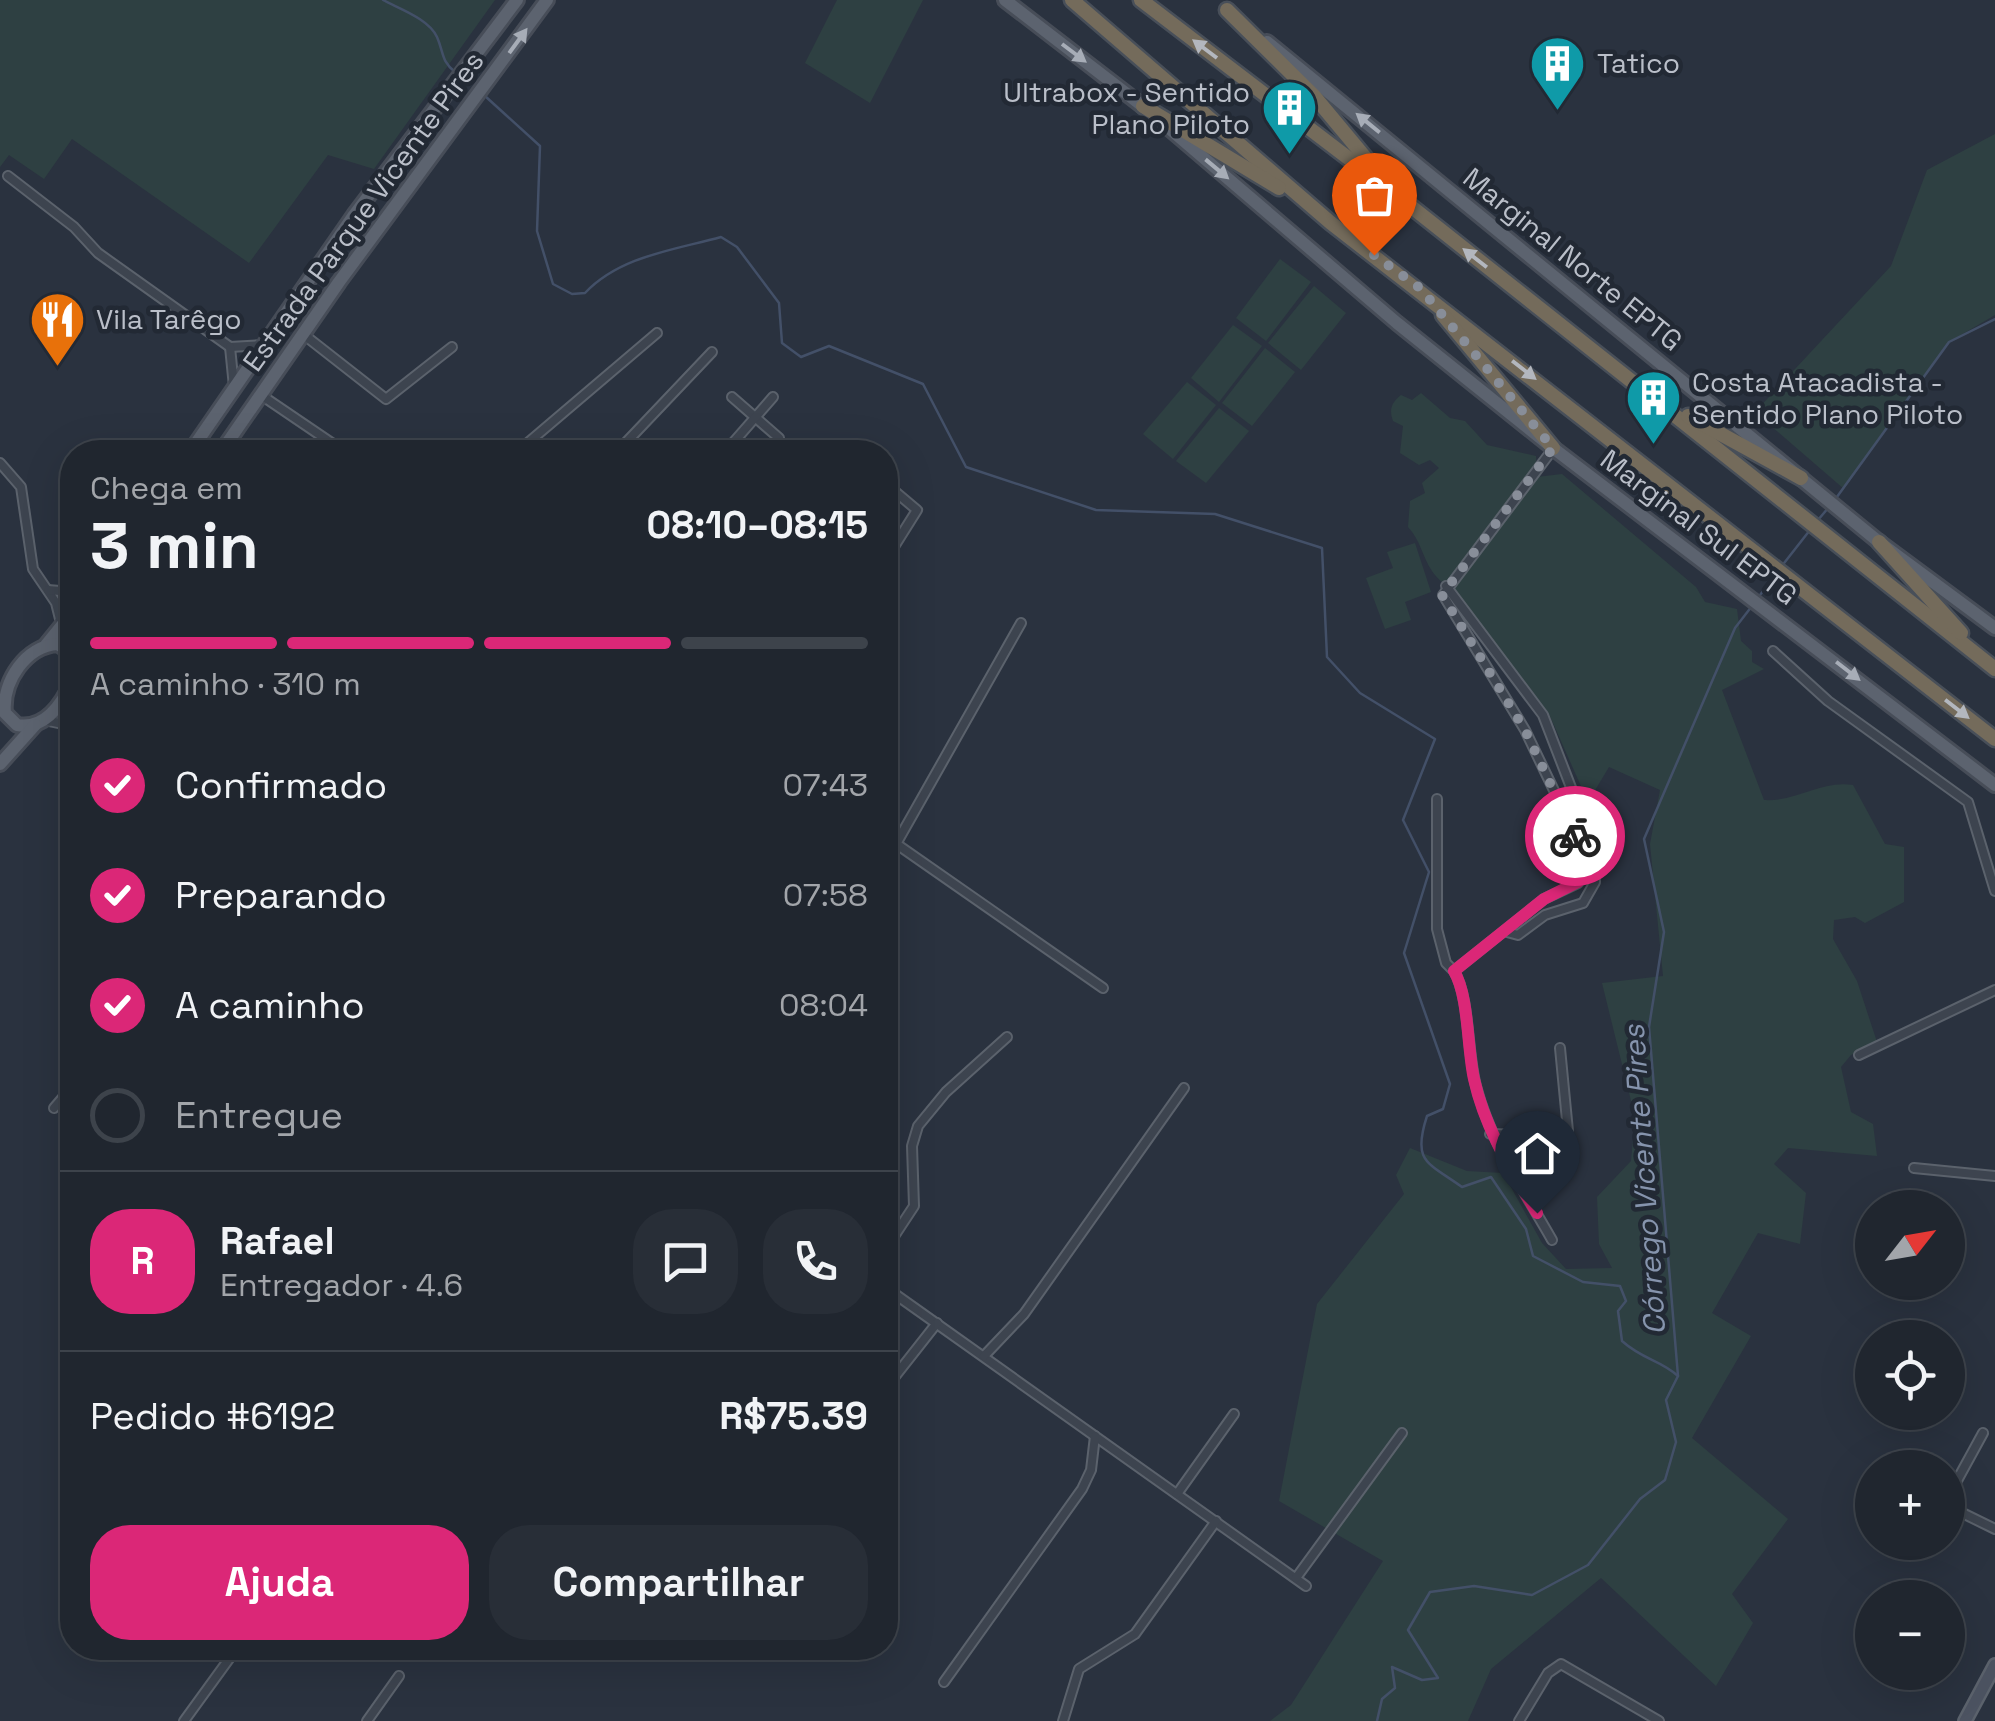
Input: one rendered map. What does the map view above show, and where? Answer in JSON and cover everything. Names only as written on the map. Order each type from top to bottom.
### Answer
[{"type":"highway","points":[[1072,0],[1331,223]]},
{"type":"highway","points":[[1141,0],[1394,193],[1994,668]]},
{"type":"highway","points":[[1221,5],[1314,96],[1394,193]]},
{"type":"highway","points":[[1143,106],[1224,151],[1420,288],[1995,739]]},
{"type":"highway","points":[[1420,288],[1553,448]]},
{"type":"highway","points":[[1634,384],[1802,478]]},
{"type":"highway","points":[[1880,542],[1994,668]]},
{"type":"main road","name":"Estrada Parque Vicente Pires","points":[[198,440],[337,241],[517,0]]},
{"type":"main road","name":"Estrada Parque Vicente Pires","points":[[229,440],[547,0]]},
{"type":"main road","name":"Marginal Sul EPTG","points":[[1005,0],[1143,106],[1397,323],[1553,448],[1995,785]]},
{"type":"main road","name":"Marginal Norte EPTG","points":[[1221,5],[1851,519],[1995,628]]},
{"type":"main road","points":[[337,241],[356,250],[356,260]]},
{"type":"main road","points":[[40,722],[18,725],[3,704],[21,664],[60,629]]},
{"type":"main road","points":[[46,645],[60,645]]},
{"type":"main road","points":[[0,764],[60,704]]},
{"type":"main road","points":[[1965,1721],[1995,1665]]},
{"type":"street","points":[[8,176],[74,227],[98,253],[230,346],[265,345]]},
{"type":"street","points":[[531,440],[657,332]]},
{"type":"street","points":[[303,334],[386,399],[452,347]]},
{"type":"street","points":[[230,346],[232,392]]},
{"type":"street","points":[[628,440],[712,352]]},
{"type":"street","points":[[261,395],[327,440]]},
{"type":"street","points":[[732,397],[779,438]]},
{"type":"street","points":[[736,440],[773,397]]},
{"type":"street","points":[[1454,971],[1544,899],[1578,882],[1585,865],[1525,730],[1445,602],[1446,586],[1553,448]]},
{"type":"street","points":[[0,463],[21,487],[33,569],[48,590],[60,622]]},
{"type":"street","points":[[898,494],[917,510],[898,540]]},
{"type":"street","points":[[1446,586],[1543,715],[1594,847],[1595,882],[1583,903],[1546,915],[1518,935],[1507,932]]},
{"type":"street","points":[[48,590],[60,591]]},
{"type":"street","points":[[898,840],[1021,623]]},
{"type":"street","points":[[1773,650],[1828,701],[1968,802],[1995,891]]},
{"type":"street","points":[[40,722],[60,724]]},
{"type":"street","points":[[1437,799],[1437,930],[1446,963],[1462,987],[1474,1082],[1490,1134],[1552,1240]]},
{"type":"street","points":[[898,845],[1103,988]]},
{"type":"street","points":[[1859,1055],[1995,990]]},
{"type":"street","points":[[898,1230],[914,1206],[912,1146],[918,1126],[946,1092],[1007,1037]]},
{"type":"street","points":[[1490,1134],[1560,1136],[1568,1130],[1560,1048]]},
{"type":"street","points":[[984,1356],[1024,1314],[1184,1088]]},
{"type":"street","points":[[54,1108],[60,1101]]},
{"type":"street","points":[[1914,1168],[1995,1176]]},
{"type":"street","points":[[898,1295],[1306,1586]]},
{"type":"street","points":[[898,1372],[937,1323]]},
{"type":"street","points":[[1178,1494],[1234,1414]]},
{"type":"street","points":[[1296,1578],[1402,1433]]},
{"type":"street","points":[[1965,1466],[1983,1433]]},
{"type":"street","points":[[944,1682],[1082,1489],[1091,1470],[1095,1436]]},
{"type":"street","points":[[1965,1514],[1995,1529]]},
{"type":"street","points":[[1063,1721],[1079,1670],[1135,1634],[1216,1522]]},
{"type":"street","points":[[184,1721],[228,1660]]},
{"type":"street","points":[[1520,1721],[1552,1668],[1561,1664],[1659,1721]]},
{"type":"street","points":[[367,1721],[399,1676]]},
{"type":"shaded area","points":[[0,0],[495,0],[374,169],[328,155],[249,263],[72,139],[44,179],[9,155],[0,167]]},
{"type":"shaded area","points":[[837,0],[923,0],[870,103],[805,63]]},
{"type":"shaded area","points":[[1995,134],[1995,315],[1949,342],[1844,489],[1755,412],[1891,266],[1927,170]]},
{"type":"shaded area","points":[[1280,259],[1311,282],[1266,341],[1236,318]]},
{"type":"shaded area","points":[[1314,286],[1346,313],[1301,370],[1268,343]]},
{"type":"shaded area","points":[[1233,325],[1262,346],[1219,402],[1191,378]]},
{"type":"shaded area","points":[[1265,348],[1295,372],[1252,426],[1222,403]]},
{"type":"shaded area","points":[[1187,382],[1216,405],[1173,459],[1143,434]]},
{"type":"shaded area","points":[[1421,393],[1450,418],[1465,421],[1487,445],[1536,456],[1537,477],[1562,474],[1696,587],[1705,602],[1737,609],[1741,641],[1752,651],[1752,662],[1764,669],[1722,690],[1764,800],[1853,785],[1885,844],[1904,847],[1904,902],[1865,923],[1855,917],[1834,920],[1833,939],[1857,981],[1877,1042],[1851,1055],[1841,1067],[1851,1112],[1873,1124],[1877,1156],[1788,1148],[1774,1164],[1806,1193],[1800,1244],[1758,1233],[1712,1313],[1751,1336],[1692,1438],[1788,1519],[1732,1594],[1753,1623],[1716,1686],[1601,1578],[1491,1669],[1468,1721],[1270,1721],[1291,1705],[1383,1561],[1279,1501],[1317,1304],[1404,1194],[1396,1175],[1410,1148],[1467,1171],[1503,1173],[1542,1243],[1566,1269],[1612,1268],[1599,1244],[1597,1197],[1631,1161],[1635,1117],[1602,983],[1663,976],[1650,844],[1660,790],[1609,767],[1588,802],[1549,714],[1457,596],[1432,571],[1408,527],[1410,501],[1425,493],[1422,483],[1439,468],[1430,460],[1419,465],[1400,453],[1403,426],[1393,421],[1391,413],[1401,395],[1412,400]]},
{"type":"shaded area","points":[[1219,408],[1249,431],[1206,483],[1176,461]]},
{"type":"shaded area","points":[[1415,543],[1431,592],[1405,602],[1411,620],[1385,629],[1366,578],[1393,568],[1387,552]]},
{"type":"waterway","points":[[383,0],[428,25],[455,72]]},
{"type":"waterway","points":[[485,96],[540,146],[537,231],[553,284],[572,294],[585,293],[631,262],[721,237],[737,247],[779,303],[782,343],[801,357],[829,346],[923,384],[966,467],[1096,510],[1215,514],[1322,548],[1327,657],[1360,693],[1435,739],[1403,820],[1429,872],[1404,953],[1450,1084],[1443,1109],[1427,1116],[1422,1152],[1432,1166],[1462,1187],[1491,1177],[1526,1229],[1533,1256],[1583,1282],[1620,1286],[1626,1301],[1618,1311],[1622,1341],[1678,1376]]},
{"type":"waterway","name":"Córrego Vicente Pires","points":[[1834,501],[1949,342],[1995,319]]},
{"type":"waterway","name":"Córrego Vicente Pires","points":[[1818,520],[1829,507]]},
{"type":"waterway","name":"Córrego Vicente Pires","points":[[1781,567],[1810,530]]},
{"type":"waterway","name":"Córrego Vicente Pires","points":[[1757,599],[1776,574]]},
{"type":"waterway","name":"Córrego Vicente Pires","points":[[1377,1721],[1382,1699],[1395,1688],[1392,1667],[1422,1680],[1438,1678],[1408,1630],[1430,1592],[1474,1586],[1532,1595],[1588,1565],[1640,1499],[1665,1480],[1676,1442],[1666,1400],[1678,1376],[1649,1027],[1664,932],[1644,839],[1735,628],[1752,606]]},
{"type":"way so far","points":[[1374,255],[1420,288],[1553,448],[1442,595],[1525,730],[1575,836]]},
{"type":"place","name":"Tatico","points":[[1558,112]]},
{"type":"place","name":"Ultrabox - Sentido Plano Piloto","points":[[1289,157]]},
{"type":"place","name":"Vila Tarêgo","points":[[57,368]]},
{"type":"place","name":"Costa Atacadista - Sentido Plano Piloto","points":[[1653,447]]},
{"type":"route","points":[[1537,1213],[1490,1134],[1474,1082],[1462,987],[1454,971],[1544,899],[1584,876],[1585,865],[1575,836]]}]
